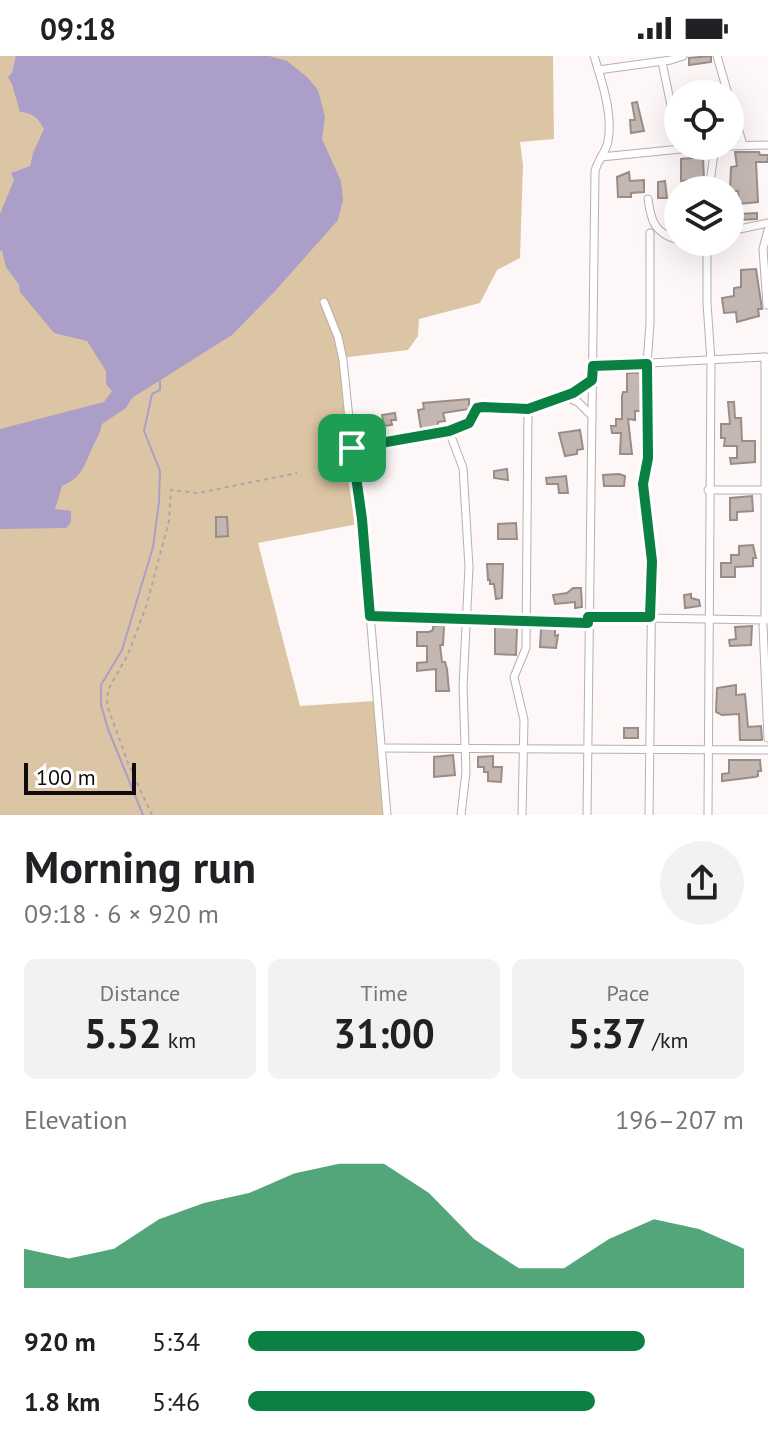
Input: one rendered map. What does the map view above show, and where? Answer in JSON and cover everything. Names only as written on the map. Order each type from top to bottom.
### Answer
[{"type":"street","points":[[587,815],[595,171],[607,146],[609,129],[594,56]]},
{"type":"street","points":[[598,70],[683,56]]},
{"type":"street","points":[[717,56],[724,80]]},
{"type":"street","points":[[659,60],[664,81]]},
{"type":"street","points":[[744,145],[768,145]]},
{"type":"street","points":[[601,157],[664,146]]},
{"type":"street","points":[[648,199],[650,220],[664,235]]},
{"type":"street","points":[[744,228],[768,223]]},
{"type":"street","points":[[767,305],[763,249],[768,230]]},
{"type":"street","points":[[649,815],[652,561],[643,484],[648,458],[650,233]]},
{"type":"street","points":[[707,256],[711,361],[708,815]]},
{"type":"street","points":[[324,302],[338,337],[343,360],[362,519],[387,815]]},
{"type":"street","points":[[593,366],[766,357],[768,738]]},
{"type":"street","points":[[352,448],[449,431],[469,423],[477,408],[528,409],[563,396],[592,380]]},
{"type":"street","points":[[563,396],[578,402],[592,416]]},
{"type":"street","points":[[522,815],[522,702],[514,677],[525,654],[528,409]]},
{"type":"street","points":[[449,431],[463,468],[469,567],[463,687],[466,772],[461,815]]},
{"type":"street","points":[[708,490],[767,490]]},
{"type":"street","points":[[370,616],[524,622],[650,617],[766,622]]},
{"type":"street","points":[[382,748],[464,746],[768,750]]},
{"type":"path","points":[[152,815],[128,763],[107,705],[108,690],[128,654],[146,607],[169,521],[171,490],[198,493],[297,473]]},
{"type":"shaded area","points":[[0,56],[553,56],[554,139],[520,142],[523,165],[520,258],[497,270],[480,303],[419,319],[418,336],[408,350],[340,358],[358,524],[258,543],[300,706],[374,701],[384,815],[0,815]]},
{"type":"shaded area","points":[[16,56],[269,56],[287,61],[318,90],[325,117],[322,139],[341,181],[343,200],[338,220],[232,335],[132,398],[126,408],[102,424],[77,477],[62,486],[55,509],[71,511],[71,522],[66,528],[0,529],[0,429],[104,402],[112,391],[106,384],[106,371],[87,341],[54,333],[20,292],[0,251],[0,214],[14,180],[11,173],[30,166],[44,129],[35,117],[20,112],[8,77]]},
{"type":"building","points":[[711,56],[711,62],[689,65],[689,58]]},
{"type":"building","points":[[637,102],[644,131],[631,133],[630,120],[635,120],[632,103]]},
{"type":"building","points":[[744,152],[768,155],[768,162],[756,162],[758,202],[744,203],[744,176],[731,176],[731,167],[737,166],[736,160],[744,160]]},
{"type":"building","points":[[681,160],[703,160],[704,176],[681,176]]},
{"type":"building","points":[[629,172],[630,181],[644,180],[644,192],[631,193],[631,197],[618,197],[617,177]]},
{"type":"building","points":[[664,181],[664,198],[658,198],[658,182]]},
{"type":"building","points":[[757,213],[757,219],[744,220],[744,214]]},
{"type":"building","points":[[756,269],[762,309],[758,309],[759,316],[737,322],[736,312],[724,313],[722,298],[734,296],[734,288],[741,287],[741,270]]},
{"type":"building","points":[[627,373],[641,373],[641,411],[635,411],[635,420],[628,419],[632,454],[620,454],[621,433],[612,433],[611,426],[616,426],[616,419],[622,419],[622,396],[623,392],[627,392]]},
{"type":"building","points":[[469,399],[469,409],[443,413],[445,421],[438,422],[438,426],[421,429],[418,410],[424,409],[423,403]]},
{"type":"building","points":[[728,402],[734,402],[735,418],[741,418],[742,441],[755,441],[755,462],[731,464],[730,458],[737,458],[737,446],[724,446],[725,438],[721,438],[721,424],[730,424]]},
{"type":"building","points":[[395,413],[396,420],[391,420],[392,425],[384,426],[382,415]]},
{"type":"building","points":[[580,430],[583,449],[577,450],[577,454],[565,456],[559,433]]},
{"type":"building","points":[[507,469],[508,480],[494,478],[494,471]]},
{"type":"building","points":[[603,475],[625,476],[624,486],[604,486]]},
{"type":"building","points":[[566,476],[568,493],[559,493],[558,484],[547,484],[546,478]]},
{"type":"building","points":[[752,496],[753,511],[737,512],[737,520],[730,520],[730,498]]},
{"type":"building","points":[[216,517],[227,517],[228,536],[216,537]]},
{"type":"building","points":[[516,523],[517,539],[498,539],[498,524]]},
{"type":"building","points":[[753,545],[756,558],[753,558],[753,566],[735,567],[735,577],[721,577],[721,563],[731,563],[731,555],[739,555],[739,546]]},
{"type":"building","points":[[487,564],[503,564],[502,598],[496,599],[494,584],[488,580]]},
{"type":"building","points":[[573,588],[581,588],[582,607],[575,608],[575,602],[555,604],[553,595],[567,593]]},
{"type":"building","points":[[691,594],[691,598],[699,600],[700,606],[685,608],[684,595]]},
{"type":"building","points":[[433,626],[444,626],[443,645],[440,645],[449,691],[436,691],[436,669],[417,671],[417,663],[427,662],[427,646],[417,646],[417,632],[429,632]]},
{"type":"building","points":[[752,626],[751,645],[730,646],[729,640],[736,639],[735,627]]},
{"type":"building","points":[[495,627],[517,627],[516,655],[495,654]]},
{"type":"building","points":[[555,628],[555,636],[558,635],[556,648],[540,647],[541,629]]},
{"type":"building","points":[[736,685],[736,695],[745,694],[748,727],[761,726],[762,740],[740,740],[739,714],[722,715],[716,712],[717,688]]},
{"type":"building","points":[[624,728],[638,728],[638,738],[624,738]]},
{"type":"building","points":[[453,755],[455,775],[434,777],[434,757]]},
{"type":"building","points":[[493,756],[493,767],[502,767],[501,782],[488,781],[488,772],[484,772],[484,767],[478,767],[478,757]]},
{"type":"building","points":[[729,760],[760,760],[761,771],[755,777],[722,781],[722,774],[729,773]]},
{"type":"waterway","points":[[143,815],[108,729],[101,705],[101,685],[122,650],[153,547],[160,471],[144,431],[152,394],[160,390],[160,381]]},
{"type":"route","points":[[647,364],[648,466],[643,489],[652,561],[650,617],[588,617],[588,623],[370,616],[352,448],[449,431],[469,423],[477,408],[528,409],[580,389],[592,380],[593,366],[647,364]]}]
